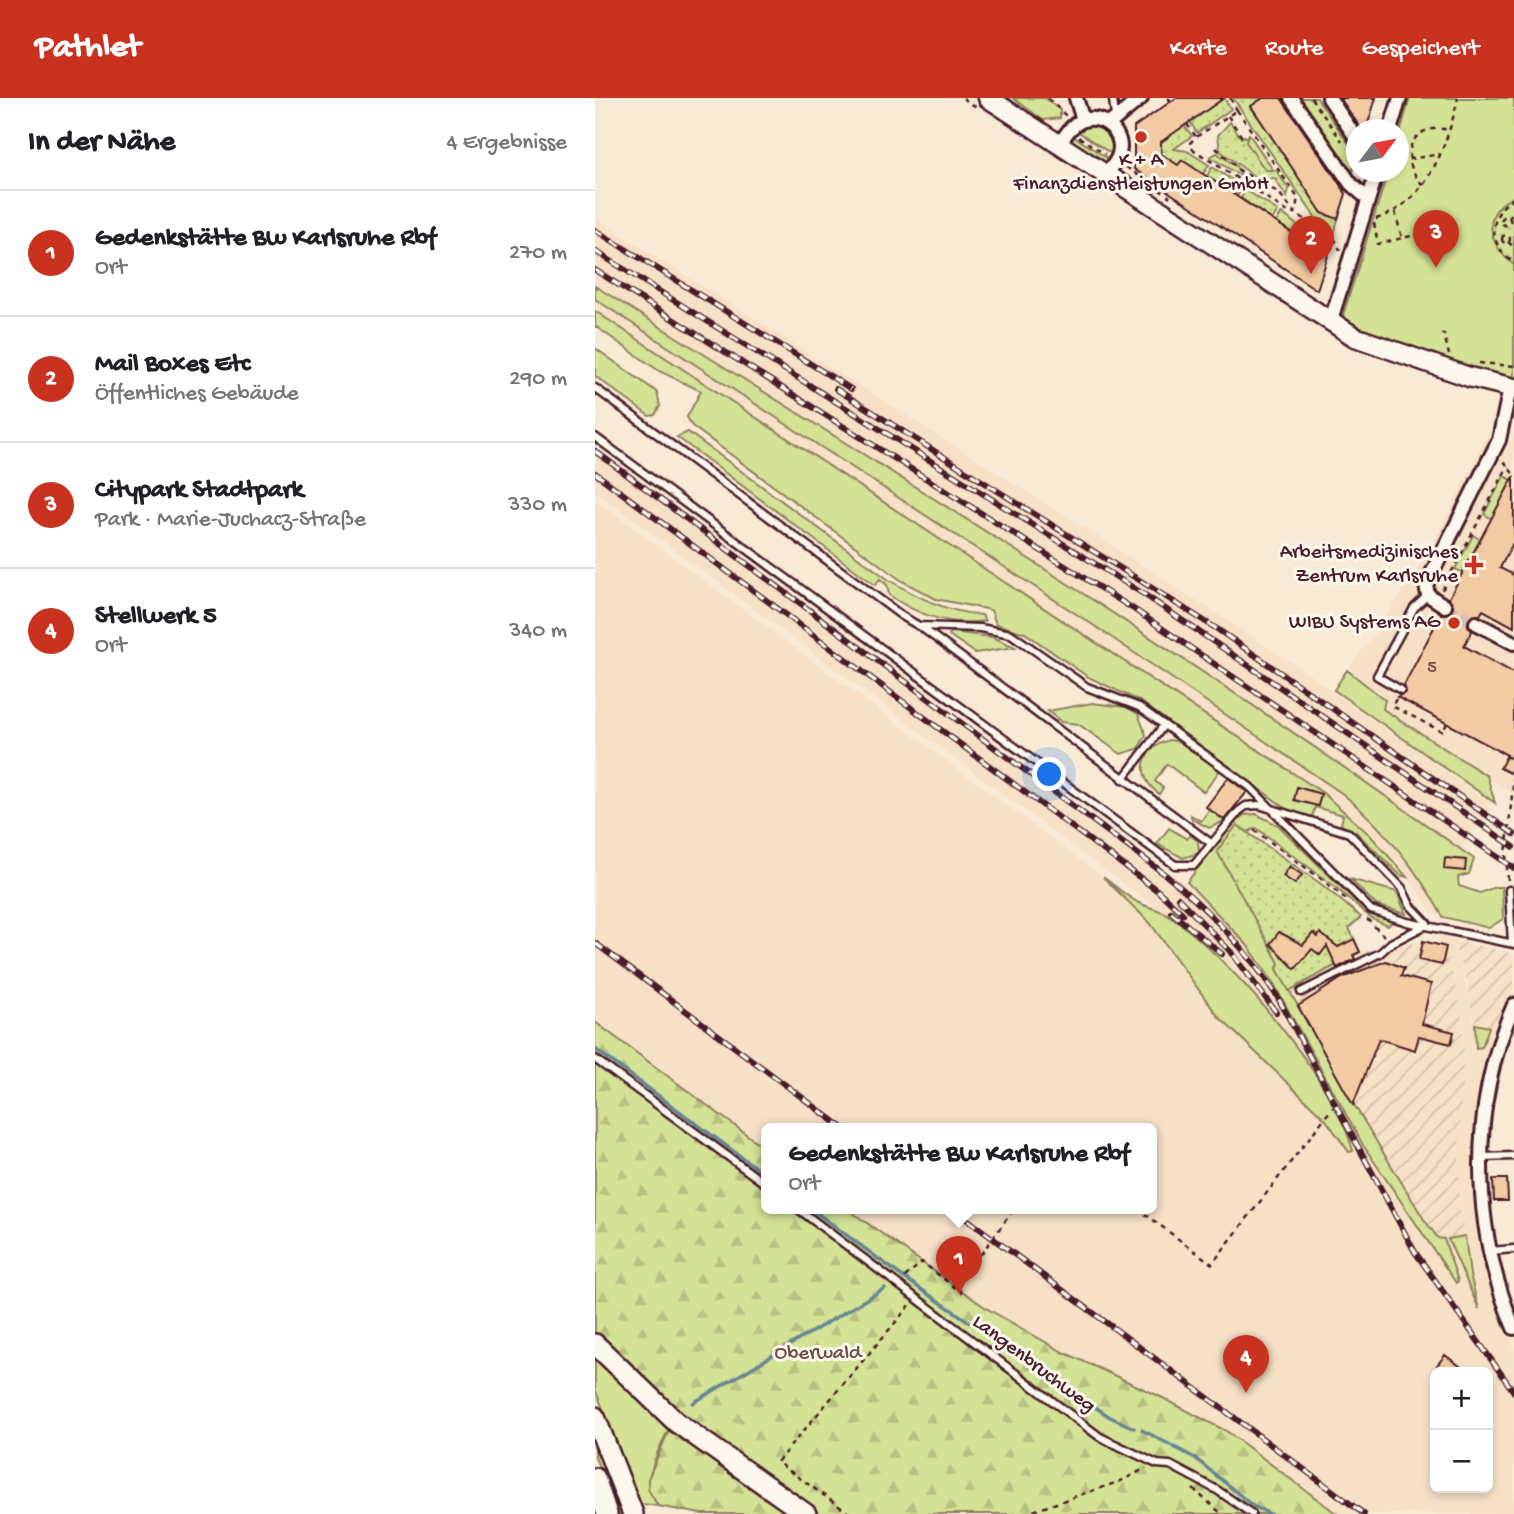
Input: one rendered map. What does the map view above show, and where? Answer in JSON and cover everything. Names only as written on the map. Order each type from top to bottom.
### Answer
[{"type":"highway","points":[[595,1344],[676,1422],[806,1514]]},
{"type":"highway","points":[[595,1417],[633,1514]]},
{"type":"highway","points":[[595,1478],[607,1514]]},
{"type":"main road","points":[[988,98],[1064,138],[1106,176],[1330,323],[1380,347],[1512,388]]},
{"type":"street","points":[[1076,98],[1083,120]]},
{"type":"street","points":[[1064,138],[1083,120],[1112,120],[1140,98]]},
{"type":"street","points":[[1291,98],[1351,184],[1368,199]]},
{"type":"street","points":[[1329,98],[1346,124]]},
{"type":"street","points":[[1393,119],[1400,98]]},
{"type":"street","points":[[1106,176],[1118,158],[1120,145],[1112,120]]},
{"type":"street","points":[[1330,323],[1368,219],[1368,199],[1374,182]]},
{"type":"street","points":[[1437,601],[1426,585],[1434,564],[1499,440],[1512,388]]},
{"type":"street","points":[[1476,622],[1514,643]]},
{"type":"street","points":[[1514,1005],[1493,1064],[1480,1157],[1484,1219],[1490,1251],[1514,1328]]},
{"type":"lane","points":[[1112,120],[1113,100]]},
{"type":"lane","points":[[595,388],[1212,844]]},
{"type":"lane","points":[[595,437],[1175,865],[1194,865],[1245,806],[1259,805],[1349,834],[1402,888],[1410,905],[1428,924]]},
{"type":"lane","points":[[1400,690],[1377,676],[1414,608],[1437,601]]},
{"type":"lane","points":[[919,626],[980,628],[1011,634],[1030,644],[1087,687],[1129,701],[1249,787],[1371,910],[1407,922],[1428,924],[1513,943],[1509,890]]},
{"type":"lane","points":[[1123,779],[1164,724]]},
{"type":"lane","points":[[1301,992],[1380,953],[1391,943],[1428,924]]},
{"type":"lane","points":[[595,1059],[761,1181]]},
{"type":"lane","points":[[1480,1157],[1514,1156]]},
{"type":"lane","name":"Langenbruchweg","points":[[805,1214],[1100,1437],[1157,1464],[1170,1465],[1217,1490],[1252,1514]]},
{"type":"lane","points":[[1490,1251],[1514,1248]]},
{"type":"path","points":[[1048,98],[1066,113],[1064,138]]},
{"type":"path","points":[[1230,98],[1298,198],[1295,213]]},
{"type":"path","points":[[1419,234],[1378,244],[1368,219],[1395,212],[1423,185],[1440,154],[1458,98]]},
{"type":"path","points":[[1237,110],[1196,137],[1190,143],[1191,149],[1288,212],[1295,213]]},
{"type":"path","points":[[1228,116],[1242,137]]},
{"type":"path","points":[[1187,124],[1196,137]]},
{"type":"path","points":[[1409,149],[1423,132],[1438,128],[1449,131]]},
{"type":"path","points":[[1217,150],[1240,170],[1279,193],[1295,213],[1333,238]]},
{"type":"path","points":[[1409,160],[1440,154]]},
{"type":"path","points":[[1409,164],[1412,174],[1423,185]]},
{"type":"path","points":[[1514,198],[1503,206],[1496,218],[1496,243],[1502,253],[1514,262]]},
{"type":"path","points":[[1395,212],[1402,238]]},
{"type":"path","points":[[1514,212],[1508,239],[1514,247]]},
{"type":"path","points":[[1496,218],[1510,222],[1514,228]]},
{"type":"path","points":[[1502,220],[1510,222]]},
{"type":"path","points":[[1496,243],[1514,236]]},
{"type":"path","points":[[1502,241],[1508,239]]},
{"type":"path","points":[[1492,455],[1508,466],[1514,475]]},
{"type":"path","points":[[1437,601],[1508,466]]},
{"type":"path","points":[[1451,573],[1460,578]]},
{"type":"path","points":[[1400,690],[1392,706],[1443,732],[1447,723]]},
{"type":"path","points":[[1497,750],[1514,761]]},
{"type":"path","points":[[1509,890],[1506,855],[1514,775]]},
{"type":"path","points":[[1254,830],[1324,881],[1353,906]]},
{"type":"path","points":[[1363,915],[1391,943]]},
{"type":"path","points":[[1145,1214],[1212,1264],[1246,1216],[1333,1107]]},
{"type":"path","points":[[957,1287],[1010,1214]]},
{"type":"path","points":[[908,1273],[922,1262],[962,1293]]},
{"type":"path","points":[[849,1514],[777,1462],[916,1299]]},
{"type":"path","points":[[1024,1514],[1121,1481],[1157,1464]]},
{"type":"path","points":[[1192,1488],[1222,1514]]},
{"type":"shaded area","points":[[595,218],[1099,537],[1300,668],[1492,804],[1461,850],[1234,691],[1119,615],[595,286]]},
{"type":"shaded area","points":[[595,299],[1093,625],[1343,794],[1372,819],[1394,844],[1427,888],[1443,917],[1431,912],[1415,887],[1385,851],[1323,793],[595,311]]},
{"type":"shaded area","points":[[1488,434],[1511,442],[1514,436],[1514,795],[1383,709],[1385,700],[1347,670],[1377,630],[1435,540]]},
{"type":"shaded area","points":[[595,447],[1158,866],[1189,885],[1248,946],[1271,979],[1363,1145],[1456,1282],[1444,1239],[1448,1239],[1481,1308],[1470,1275],[1460,1212],[1459,1158],[1464,1041],[1461,1008],[1446,947],[1441,945],[1438,936],[1452,938],[1472,1005],[1476,1048],[1482,1047],[1489,1027],[1498,1029],[1479,1099],[1473,1174],[1482,1254],[1496,1303],[1514,1348],[1514,1514],[1337,1514],[1228,1432],[1159,1396],[1063,1352],[986,1308],[854,1214],[1157,1214],[1157,1123],[761,1123],[761,1145],[595,1022],[595,499],[1103,877],[1150,923],[1218,1016],[1326,1120],[1349,1152],[1352,1150],[1331,1105],[1298,1052],[1266,1009],[1206,945],[595,491]]},
{"type":"shaded area","points":[[1452,940],[1505,951],[1514,956],[1514,987],[1498,1029],[1475,1024],[1467,983]]},
{"type":"shaded area","points":[[1423,941],[1446,947],[1461,1008],[1464,1041],[1459,1158],[1460,1212],[1465,1236],[1444,1239],[1438,1238],[1425,1221],[1289,991],[1360,952]]},
{"type":"green space","points":[[1013,98],[1045,98],[1060,110],[1060,118],[1043,120]]},
{"type":"green space","points":[[1224,98],[1231,109],[1197,133],[1190,122]]},
{"type":"green space","points":[[1233,98],[1263,98],[1251,107],[1270,134],[1294,117],[1303,131],[1279,148],[1297,174],[1322,158],[1332,172],[1307,190],[1322,213],[1338,219],[1334,235],[1313,222],[1315,217]]},
{"type":"green space","points":[[1300,98],[1317,98],[1346,140],[1346,170]]},
{"type":"green space","points":[[1410,98],[1514,98],[1514,382],[1345,325],[1343,315],[1385,182],[1409,182],[1409,119],[1404,119]]},
{"type":"green space","points":[[1230,122],[1241,138],[1247,138],[1246,142],[1265,170],[1276,170],[1289,189],[1287,197],[1274,178],[1262,182],[1220,151],[1218,135]]},
{"type":"green space","points":[[1088,124],[1100,127],[1108,134],[1113,143],[1113,155],[1076,130]]},
{"type":"green space","points":[[1184,125],[1192,136],[1174,149],[1187,151],[1209,165],[1203,174],[1182,160],[1178,165],[1161,154],[1161,142]]},
{"type":"green space","points":[[1249,134],[1273,170],[1265,170],[1245,141]]},
{"type":"green space","points":[[1072,135],[1110,160],[1103,165],[1070,142]]},
{"type":"green space","points":[[1217,153],[1236,166],[1242,177],[1210,157]]},
{"type":"green space","points":[[1212,167],[1243,187],[1237,196],[1207,176]]},
{"type":"green space","points":[[1246,190],[1278,211],[1272,220],[1241,198]]},
{"type":"green space","points":[[1514,197],[1514,265],[1499,248],[1491,230],[1496,211]]},
{"type":"green space","points":[[1282,213],[1309,235],[1304,241],[1276,222]]},
{"type":"green space","points":[[595,286],[1039,565],[1367,783],[1474,859],[1469,874],[1458,877],[1459,886],[1480,893],[1502,887],[1503,919],[1489,928],[1443,917],[1399,851],[1373,821],[1343,794],[1093,625],[595,299]]},
{"type":"green space","points":[[595,311],[1323,793],[1370,835],[1407,877],[1400,875],[1356,832],[1341,825],[1343,815],[1315,807],[1312,817],[1288,810],[1140,701],[1088,677],[1025,633],[996,624],[991,610],[936,599],[902,581],[692,426],[687,417],[701,391],[659,371],[595,326]]},
{"type":"green space","points":[[595,348],[657,392],[660,406],[655,415],[649,416],[595,376]]},
{"type":"green space","points":[[688,432],[889,580],[934,603],[957,611],[982,615],[985,621],[959,622],[934,617],[889,595],[887,585],[880,579],[875,585],[677,437]]},
{"type":"green space","points":[[1504,476],[1512,480],[1492,519],[1484,514]]},
{"type":"green space","points":[[1473,535],[1481,540],[1463,573],[1455,569]]},
{"type":"green space","points":[[951,632],[992,637],[1015,647],[975,653],[949,635]]},
{"type":"green space","points":[[1347,670],[1385,700],[1383,709],[1487,776],[1495,803],[1334,690]]},
{"type":"green space","points":[[1092,703],[1126,707],[1138,714],[1146,735],[1138,749],[1121,754],[1078,724],[1061,722],[1048,711]]},
{"type":"green space","points":[[1169,740],[1183,742],[1220,770],[1204,792],[1167,764],[1155,781],[1163,788],[1159,794],[1151,787],[1144,771],[1147,756],[1159,744]]},
{"type":"green space","points":[[1210,809],[1225,821],[1209,828],[1192,819],[1191,815],[1201,821]]},
{"type":"green space","points":[[1256,814],[1278,825],[1360,906],[1392,922],[1388,926],[1372,919],[1334,886],[1256,828],[1248,832],[1237,825],[1279,963],[1277,969],[1350,1098],[1425,1221],[1438,1238],[1444,1239],[1458,1281],[1456,1283],[1363,1145],[1271,979],[1248,946],[1187,882],[1235,822],[1244,815]]},
{"type":"green space","points":[[1237,825],[1321,884],[1361,917],[1349,928],[1360,952],[1289,991],[1277,969],[1279,963],[1217,851]]},
{"type":"green space","points":[[1169,828],[1187,839],[1190,835],[1198,841],[1199,853],[1183,858],[1157,844]]},
{"type":"green space","points":[[1103,877],[1137,902],[1171,917],[1222,961],[1250,991],[1278,1023],[1325,1090],[1342,1122],[1353,1151],[1349,1152],[1326,1120],[1218,1016],[1150,923]]},
{"type":"green space","points":[[1350,879],[1397,892],[1406,914],[1376,905]]},
{"type":"green space","name":"Oberwald","points":[[595,1022],[761,1145],[761,1214],[854,1214],[986,1308],[1063,1352],[1159,1396],[1228,1432],[1337,1514],[820,1514],[759,1475],[701,1432],[620,1360],[595,1334]]},
{"type":"green space","points":[[1475,1024],[1489,1027],[1482,1047],[1476,1048]]},
{"type":"green space","points":[[1465,1236],[1470,1275],[1479,1309],[1448,1239]]},
{"type":"green space","points":[[595,1353],[671,1425],[656,1455],[651,1476],[653,1496],[658,1506],[641,1504],[595,1389]]},
{"type":"green space","points":[[671,1425],[792,1514],[701,1514],[658,1506],[648,1489],[648,1479]]},
{"type":"green space","points":[[595,1442],[622,1514],[617,1514],[595,1457]]},
{"type":"building","points":[[1176,98],[1224,98],[1161,142],[1161,154],[1178,165],[1182,160],[1304,241],[1313,229],[1332,243],[1317,290],[1134,169],[1134,127]]},
{"type":"building","points":[[1263,98],[1281,98],[1346,194],[1338,219],[1322,213],[1251,106]]},
{"type":"building","points":[[1340,98],[1376,98],[1369,119],[1354,119]]},
{"type":"building","points":[[1514,476],[1514,541],[1500,568],[1514,575],[1514,627],[1483,610],[1480,615],[1469,618],[1467,624],[1472,631],[1464,646],[1514,673],[1514,765],[1510,773],[1500,768],[1507,755],[1397,697],[1406,692],[1404,685],[1441,614],[1453,610],[1449,598]]},
{"type":"building","points":[[1228,778],[1247,792],[1224,820],[1206,807]]},
{"type":"building","points":[[1297,787],[1321,794],[1318,806],[1294,800]]},
{"type":"building","points":[[1445,858],[1466,860],[1465,871],[1444,869]]},
{"type":"building","points":[[1290,866],[1302,875],[1295,884],[1283,876]]},
{"type":"building","points":[[1279,932],[1303,945],[1313,933],[1318,937],[1320,933],[1338,947],[1354,939],[1360,952],[1353,955],[1355,959],[1337,968],[1327,946],[1320,955],[1312,949],[1295,969],[1270,944]]},
{"type":"building","points":[[1423,941],[1446,947],[1442,965],[1419,960]]},
{"type":"building","points":[[1386,961],[1404,968],[1401,976],[1431,984],[1422,1024],[1454,1032],[1451,1044],[1419,1036],[1415,1050],[1379,1039],[1353,1105],[1298,1006],[1342,978]]},
{"type":"building","points":[[1493,1179],[1507,1179],[1508,1201],[1494,1201]]},
{"type":"building","points":[[1445,1355],[1461,1367],[1436,1367]]},
{"type":"waterway","points":[[595,1049],[761,1172]]},
{"type":"waterway","points":[[818,1214],[903,1277],[1110,1417],[1134,1428]]},
{"type":"waterway","points":[[693,1403],[885,1288]]},
{"type":"waterway","points":[[1142,1430],[1195,1458],[1253,1506],[1270,1514]]},
{"type":"tunnel","points":[[1445,606],[1476,623]]},
{"type":"railway","points":[[595,230],[851,389]]},
{"type":"railway","points":[[595,251],[1145,595],[1514,847]]},
{"type":"railway","points":[[595,270],[1135,610],[1514,868]]},
{"type":"railway","points":[[836,389],[1217,629],[1514,834]]},
{"type":"railway","points":[[595,451],[1162,872],[1224,929],[1252,961],[1277,996],[1415,1252],[1514,1392]]},
{"type":"railway","points":[[595,473],[1158,891],[1183,914]]},
{"type":"railway","points":[[1178,898],[1232,953],[1276,1012]]},
{"type":"railway","points":[[1171,912],[1222,954]]},
{"type":"railway","points":[[595,943],[836,1123]]},
{"type":"railway","points":[[960,1214],[1364,1514]]},
{"type":"place","name":"K + A Finanzdienstleistungen GmbH","points":[[1141,137]]},
{"type":"place","name":"Citypark Stadtpark","points":[[1436,268]]},
{"type":"place","name":"Mail Boxes Etc","points":[[1311,274]]},
{"type":"place","name":"Arbeitsmedizinisches Zentrum Karlsruhe","points":[[1474,565]]},
{"type":"place","name":"WIBU Systems AG","points":[[1454,623]]},
{"type":"place","name":"Gedenkstätte Bw Karlsruhe Rbf","points":[[959,1294]]},
{"type":"place","name":"Stellwerk 5","points":[[1246,1393]]}]
